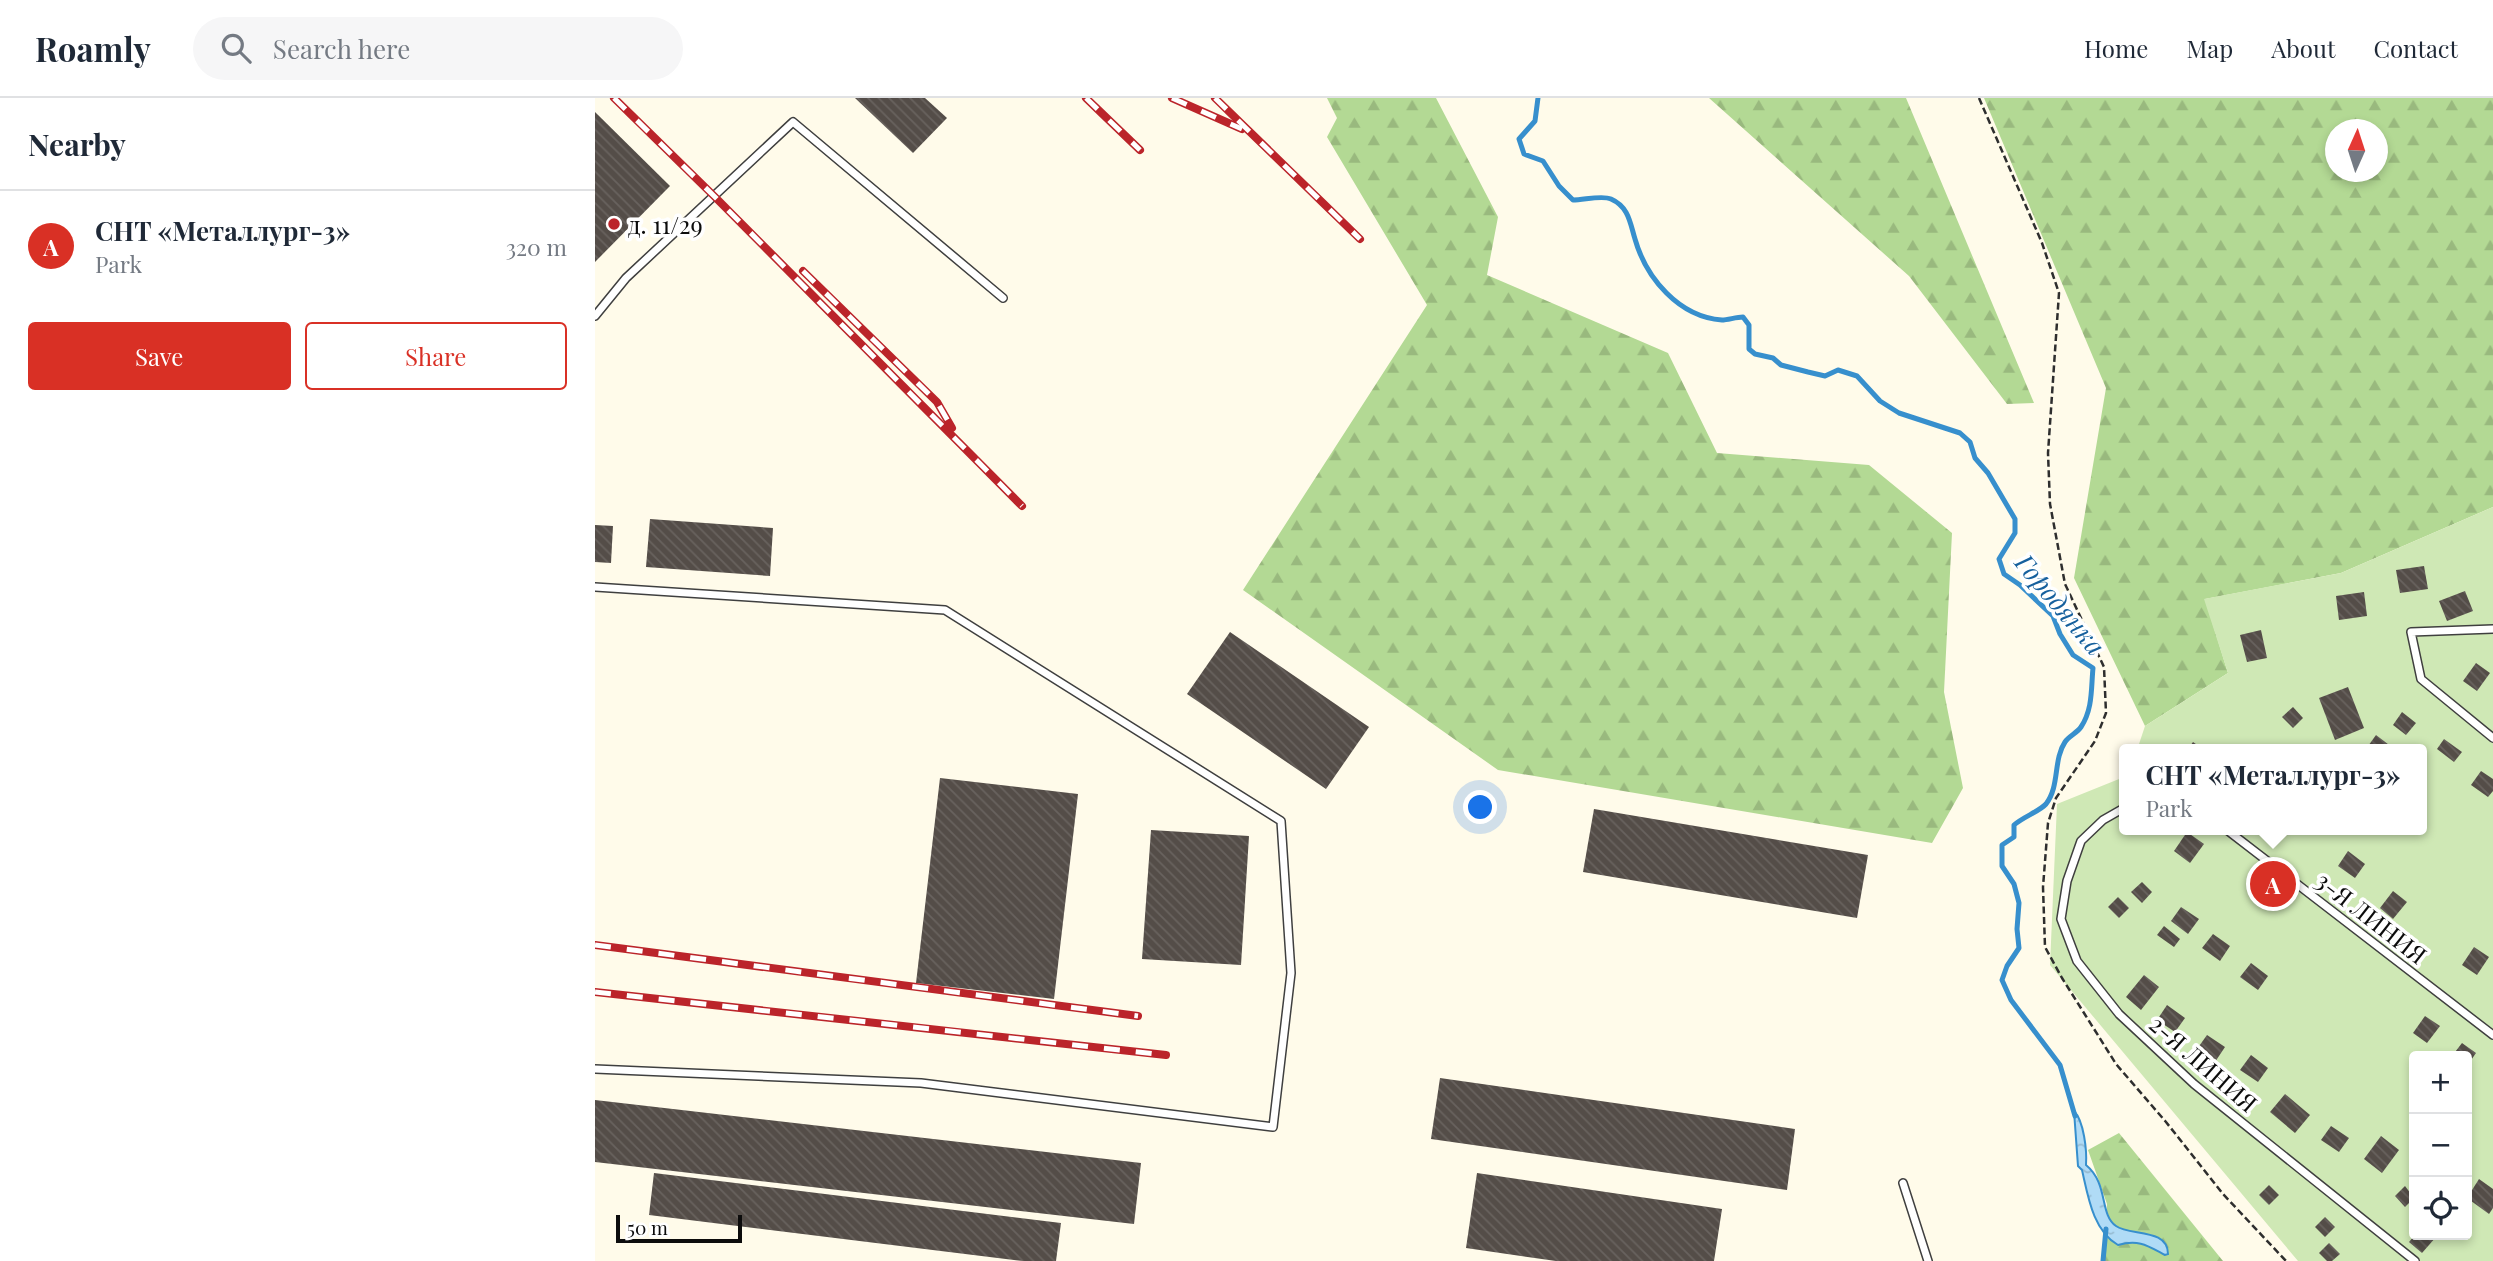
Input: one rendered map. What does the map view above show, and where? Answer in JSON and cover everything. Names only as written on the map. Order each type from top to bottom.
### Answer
[{"type":"lane","points":[[595,316],[626,278],[793,122],[1003,298]]},
{"type":"lane","points":[[595,587],[945,610],[1281,821],[1291,974],[1273,1127],[921,1083],[595,1069]]},
{"type":"lane","points":[[2493,629],[2411,632],[2421,679],[2493,738]]},
{"type":"lane","name":"2-Я ЛИНИЯ","points":[[2119,811],[2103,820],[2081,841],[2067,881],[2061,919],[2077,961],[2119,1014],[2194,1084],[2415,1261]]},
{"type":"lane","name":"3-Я ЛИНИЯ","points":[[2233,835],[2493,1035]]},
{"type":"lane","points":[[1903,1183],[1928,1261]]},
{"type":"path","points":[[1979,98],[2042,243],[2059,293],[2048,453],[2050,504],[2065,584],[2104,667],[2106,713],[2095,741],[2056,798],[2048,823],[2043,887],[2045,947],[2061,978],[2116,1065],[2167,1122],[2223,1194],[2286,1261]]},
{"type":"green space","points":[[1327,98],[1436,98],[1498,217],[1487,275],[1668,353],[1717,453],[1869,465],[1952,533],[1944,692],[1963,788],[1932,843],[1498,770],[1243,590],[1427,305],[1327,137],[1337,118]]},
{"type":"green space","points":[[1709,98],[1906,98],[2034,403],[2007,404],[1909,276]]},
{"type":"green space","points":[[1984,98],[2493,98],[2493,507],[2341,573],[2205,599],[2228,673],[2145,726],[2074,578],[2106,388]]},
{"type":"green space","points":[[2493,507],[2493,1261],[2298,1261],[2050,965],[2057,804],[2119,779],[2119,835],[2427,835],[2427,744],[2139,744],[2145,726],[2228,673],[2204,599],[2341,573]]},
{"type":"green space","points":[[2119,1133],[2223,1261],[2104,1261],[2107,1204],[2088,1150]]},
{"type":"water","points":[[2074,1111],[2082,1129],[2086,1165],[2098,1181],[2111,1221],[2122,1229],[2162,1240],[2168,1254],[2138,1243],[2118,1245],[2097,1222],[2082,1170],[2078,1166]]},
{"type":"building","points":[[855,98],[925,98],[947,118],[913,153]]},
{"type":"building","name":"д. 11/29","points":[[595,112],[670,186],[595,262]]},
{"type":"building","points":[[650,519],[773,528],[770,576],[646,567]]},
{"type":"building","points":[[595,525],[613,526],[611,563],[595,562]]},
{"type":"building","points":[[2424,566],[2428,589],[2400,593],[2396,570]]},
{"type":"building","points":[[2465,591],[2473,611],[2447,621],[2439,601]]},
{"type":"building","points":[[2364,592],[2367,616],[2339,620],[2336,596]]},
{"type":"building","points":[[2261,630],[2267,658],[2247,662],[2240,635]]},
{"type":"building","points":[[1230,632],[1369,727],[1326,789],[1187,694]]},
{"type":"building","points":[[2476,663],[2490,673],[2477,691],[2463,681]]},
{"type":"building","points":[[2348,687],[2364,728],[2335,740],[2319,698]]},
{"type":"building","points":[[2293,707],[2303,718],[2293,728],[2282,717]]},
{"type":"building","points":[[2402,712],[2416,723],[2406,735],[2393,725]]},
{"type":"building","points":[[2376,735],[2388,744],[2370,744]]},
{"type":"building","points":[[2444,739],[2462,752],[2454,762],[2437,749]]},
{"type":"building","points":[[2481,771],[2493,779],[2493,791],[2488,797],[2471,785]]},
{"type":"building","points":[[940,778],[1078,794],[1054,999],[916,983]]},
{"type":"building","points":[[1594,809],[1868,855],[1857,918],[1583,872]]},
{"type":"building","points":[[1151,830],[1249,836],[1241,965],[1142,959]]},
{"type":"building","points":[[2185,835],[2191,835],[2204,844],[2190,863],[2174,851]]},
{"type":"building","points":[[2348,851],[2365,864],[2355,878],[2338,866]]},
{"type":"building","points":[[2142,882],[2152,892],[2142,903],[2131,892]]},
{"type":"building","points":[[2393,891],[2407,902],[2393,919],[2380,908]]},
{"type":"building","points":[[2118,897],[2129,908],[2119,918],[2108,907]]},
{"type":"building","points":[[2181,907],[2199,919],[2188,934],[2171,921]]},
{"type":"building","points":[[2164,926],[2180,939],[2174,947],[2157,935]]},
{"type":"building","points":[[2213,934],[2230,946],[2220,961],[2202,948]]},
{"type":"building","points":[[2474,947],[2489,957],[2477,975],[2462,965]]},
{"type":"building","points":[[2251,963],[2268,976],[2258,990],[2240,977]]},
{"type":"building","points":[[2144,975],[2159,987],[2141,1010],[2126,997]]},
{"type":"building","points":[[2167,1005],[2185,1018],[2175,1032],[2157,1020]]},
{"type":"building","points":[[2425,1016],[2440,1026],[2427,1043],[2413,1033]]},
{"type":"building","points":[[2207,1035],[2225,1047],[2215,1062],[2197,1049]]},
{"type":"building","points":[[2462,1043],[2476,1053],[2472,1059],[2472,1051],[2456,1051]]},
{"type":"building","points":[[2251,1055],[2268,1068],[2258,1082],[2240,1070]]},
{"type":"building","points":[[1440,1078],[1795,1129],[1787,1190],[1431,1139]]},
{"type":"building","points":[[2285,1094],[2310,1115],[2295,1133],[2270,1112]]},
{"type":"building","points":[[595,1100],[1141,1163],[1134,1224],[595,1162]]},
{"type":"building","points":[[2331,1126],[2349,1138],[2339,1152],[2321,1140]]},
{"type":"building","points":[[2381,1136],[2399,1150],[2382,1173],[2364,1159]]},
{"type":"building","points":[[654,1173],[1061,1223],[1056,1261],[1023,1261],[649,1215]]},
{"type":"building","points":[[1477,1173],[1722,1209],[1714,1261],[1556,1261],[1466,1248]]},
{"type":"building","points":[[2479,1179],[2493,1189],[2493,1208],[2489,1214],[2472,1202],[2472,1190]]},
{"type":"building","points":[[2269,1185],[2279,1195],[2269,1205],[2259,1195]]},
{"type":"building","points":[[2405,1186],[2409,1191],[2409,1203],[2405,1207],[2395,1196]]},
{"type":"building","points":[[2325,1217],[2335,1227],[2325,1237],[2315,1227]]},
{"type":"building","points":[[2411,1240],[2433,1240],[2422,1253],[2409,1242]]},
{"type":"building","points":[[2329,1243],[2340,1254],[2332,1261],[2327,1261],[2319,1253]]},
{"type":"waterway","name":"Городянка","points":[[1538,98],[1535,121],[1519,139],[1524,154],[1543,161],[1559,186],[1573,200],[1607,198],[1622,206],[1647,268],[1678,303],[1706,317],[1722,320],[1743,317],[1749,325],[1749,349],[1755,354],[1773,358],[1781,365],[1825,376],[1838,370],[1857,376],[1880,401],[1899,413],[1960,433],[1970,442],[1975,458],[1988,473],[2015,519],[2015,533],[1999,559],[2004,574],[2053,616],[2073,655],[2093,668],[2088,713],[2081,727],[2061,749],[2050,797],[2043,807],[2014,825],[2014,837],[2002,845],[2002,866],[2014,884],[2019,903],[2019,948],[2007,966],[2002,980],[2011,1000],[2060,1065],[2075,1116]]},
{"type":"waterway","name":"Городянка","points":[[2103,1261],[2106,1229]]},
{"type":"railway","points":[[614,98],[1022,506]]},
{"type":"railway","points":[[1086,98],[1140,150]]},
{"type":"railway","points":[[1172,98],[1242,129]]},
{"type":"railway","points":[[1215,98],[1360,239]]},
{"type":"railway","points":[[803,271],[937,402],[952,428]]},
{"type":"railway","points":[[595,945],[1138,1016]]},
{"type":"railway","points":[[595,992],[1166,1055]]},
{"type":"place","name":"д. 11/29","points":[[614,224]]},
{"type":"place","name":"СНТ «Металлург-3»","points":[[2273,884]]}]
